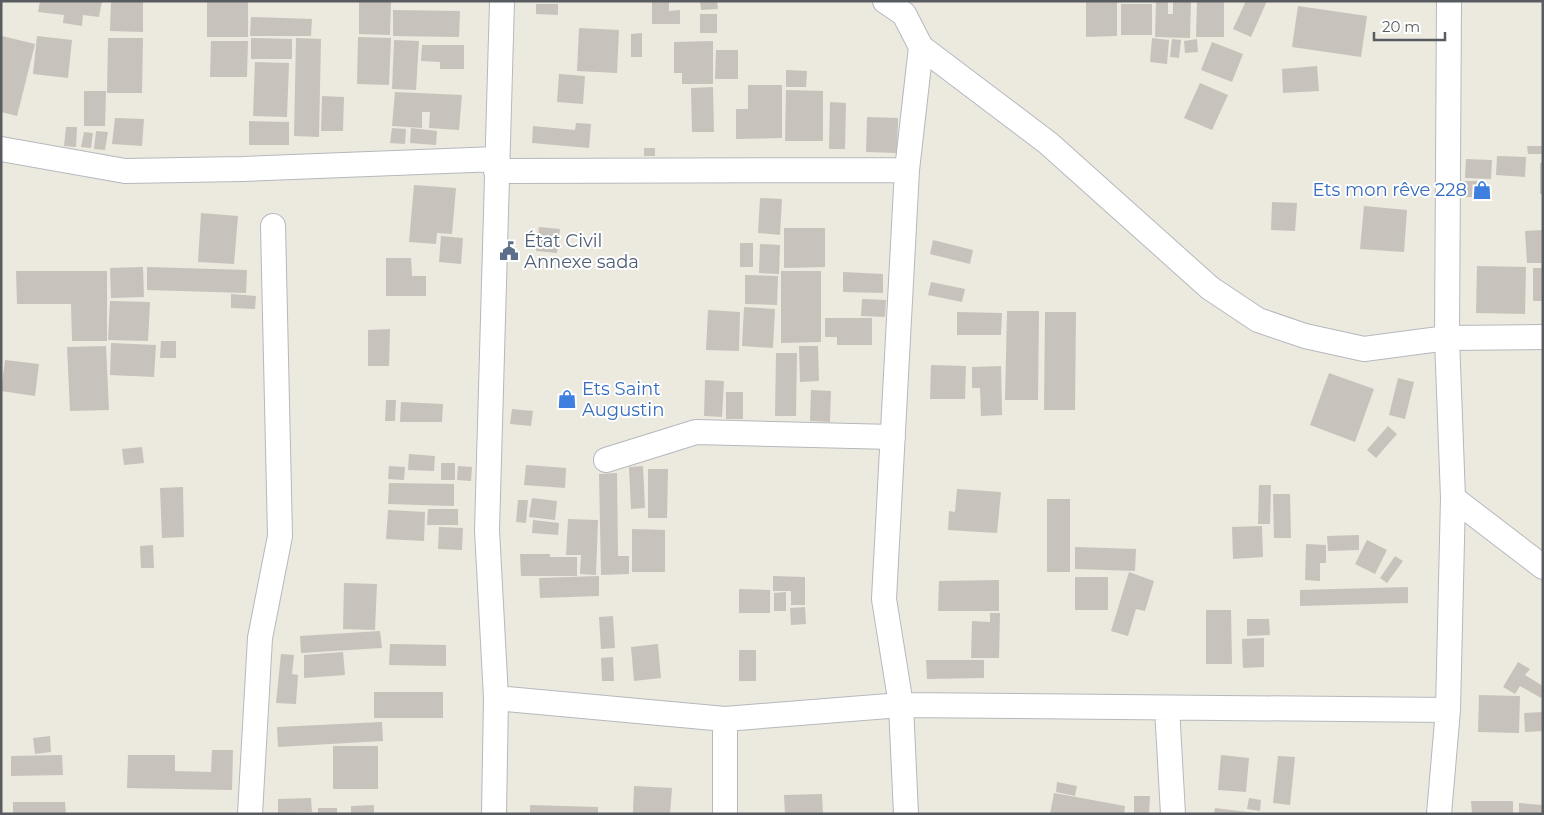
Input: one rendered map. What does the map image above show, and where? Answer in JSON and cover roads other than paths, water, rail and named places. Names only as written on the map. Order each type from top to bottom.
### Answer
[{"type":"street","points":[[494,814],[496,698],[487,530],[502,1]]},
{"type":"street","points":[[1439,814],[1448,710],[1453,498],[1447,338],[1449,1]]},
{"type":"street","points":[[898,5],[921,47],[1048,142],[1210,288],[1258,320],[1305,336],[1364,349],[1447,338],[1543,337]]},
{"type":"street","points":[[906,814],[901,705],[884,599],[907,170],[921,47]]},
{"type":"street","points":[[1,149],[125,171],[496,165],[907,170]]},
{"type":"street","points":[[250,814],[260,638],[280,536],[273,226]]},
{"type":"street","points":[[606,460],[696,432],[893,437]]},
{"type":"street","points":[[1453,498],[1543,567]]},
{"type":"street","points":[[496,698],[725,719],[901,705],[1448,710]]},
{"type":"street","points":[[1167,708],[1172,814]]},
{"type":"street","points":[[724,814],[725,719]]},
{"type":"place","name":"Ets mon rêve 228","points":[[1482,190]]},
{"type":"place","name":"État Civil Annexe sada","points":[[509,251]]},
{"type":"place","name":"Ets Saint Augustin","points":[[567,399]]}]
